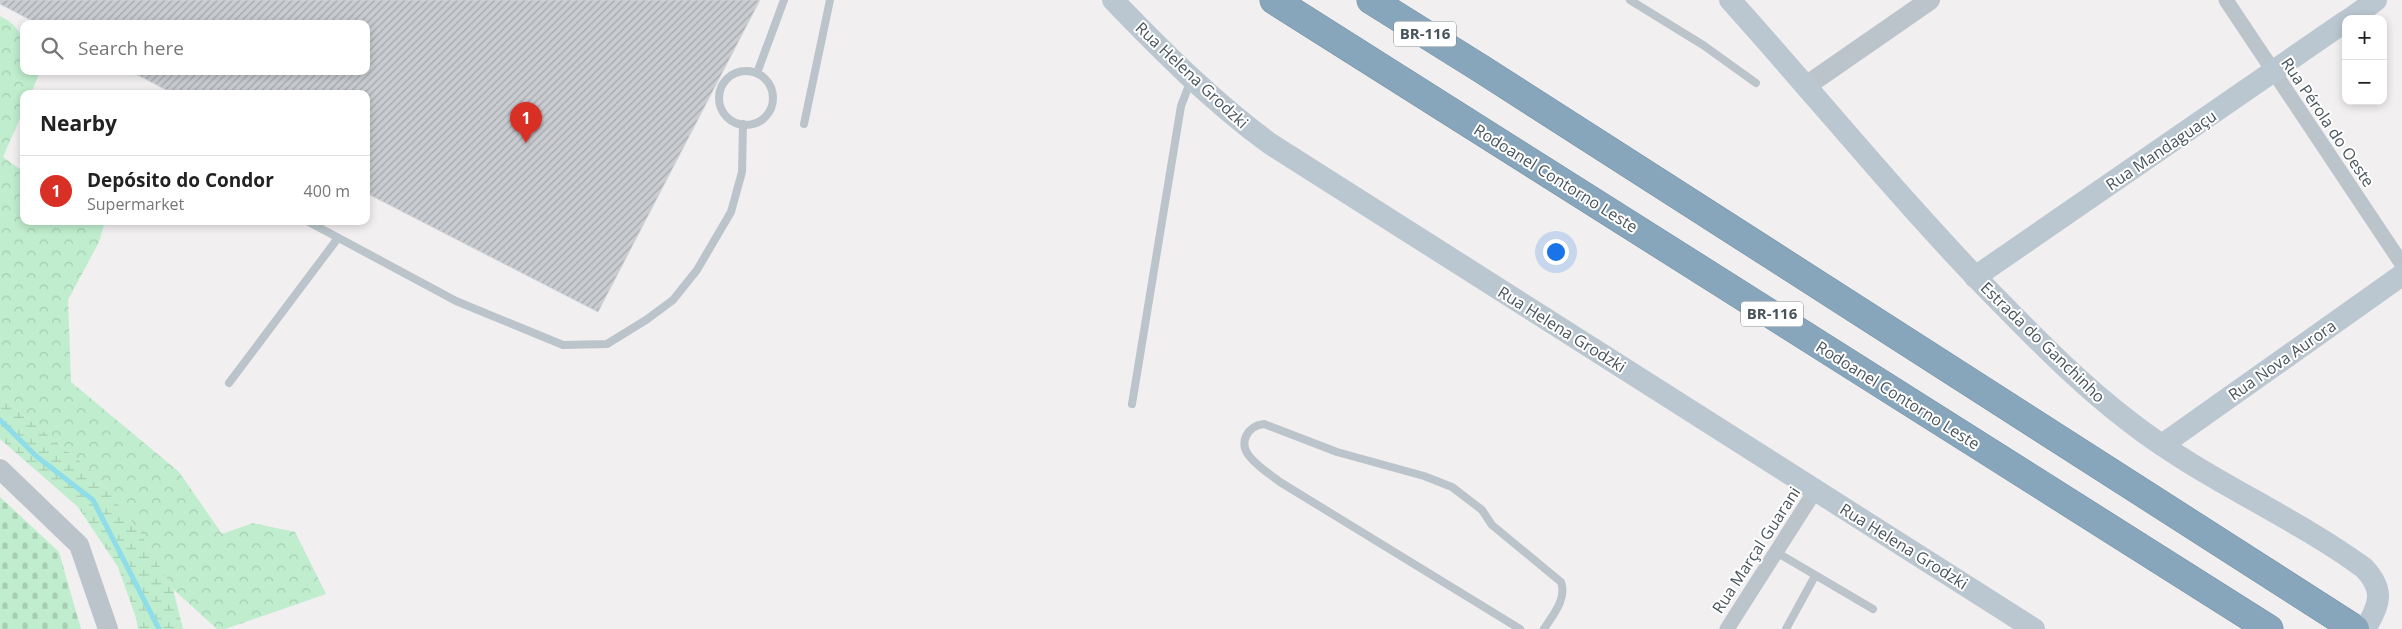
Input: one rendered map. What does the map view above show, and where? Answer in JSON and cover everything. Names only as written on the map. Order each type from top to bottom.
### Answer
[{"type":"highway","name":"Rodoanel Contorno Leste","points":[[1274,0],[2269,629]]},
{"type":"highway","name":"BR-116","points":[[1371,0],[2355,629]]},
{"type":"main road","name":"Rua Helena Grodzki","points":[[1112,0],[1232,116],[1269,143],[2034,629]]},
{"type":"main road","name":"Estrada do Ganchinho","points":[[1730,0],[1920,218],[1975,277],[2096,394],[2162,445],[2364,568],[2373,577],[2379,600],[2375,612],[2365,629]]},
{"type":"main road","points":[[2355,15],[2376,0]]},
{"type":"main road","name":"Rua Mandaguaçu","points":[[1975,277],[2342,25]]},
{"type":"main road","name":"Rua Nova Aurora","points":[[2162,445],[2402,275]]},
{"type":"street","points":[[1806,86],[1930,0]]},
{"type":"street","name":"Rua Pérola do Oeste","points":[[2226,0],[2402,264]]},
{"type":"street","points":[[0,469],[79,545],[108,629]]},
{"type":"street","name":"Rua Marçal Guarani","points":[[1727,629],[1815,490]]},
{"type":"lane","points":[[757,73],[784,0]]},
{"type":"lane","points":[[804,124],[830,0]]},
{"type":"lane","points":[[1630,0],[1703,45],[1756,83]]},
{"type":"lane","points":[[749,71],[757,73],[769,84],[773,101],[766,116],[759,121],[743,124],[728,118],[720,103],[719,95],[726,80],[733,74],[749,71]]},
{"type":"lane","points":[[1132,404],[1181,106],[1192,78]]},
{"type":"lane","points":[[314,225],[456,301],[564,345],[607,344],[646,320],[672,300],[697,270],[731,212],[742,172],[743,124]]},
{"type":"lane","points":[[229,383],[338,238]]},
{"type":"lane","points":[[1520,629],[1280,482],[1249,457],[1244,445],[1246,433],[1254,425],[1264,424],[1337,452],[1424,476],[1452,487],[1482,510],[1492,525],[1561,582],[1564,590],[1562,599],[1544,629]]},
{"type":"lane","points":[[1776,552],[1873,609]]},
{"type":"lane","points":[[1786,629],[1815,576]]},
{"type":"green space","points":[[0,16],[15,27],[20,35],[20,75],[38,75],[33,90],[20,90],[20,118],[3,157],[20,169],[20,225],[104,225],[99,242],[68,300],[71,382],[179,472],[222,534],[253,523],[295,532],[326,594],[225,629],[217,629],[173,589],[139,531],[94,473],[0,396]]},
{"type":"green space","points":[[0,396],[94,473],[139,531],[173,589],[183,629],[138,629],[118,567],[78,507],[0,439]]},
{"type":"green space","points":[[0,497],[59,552],[81,629],[0,629]]},
{"type":"building","points":[[0,0],[760,0],[598,312],[370,195],[370,90],[166,90],[138,75],[370,75],[370,20],[30,20],[0,4]]},
{"type":"waterway","points":[[0,420],[36,456],[93,500],[159,629]]},
{"type":"place","name":"Depósito do Condor","points":[[526,143]]}]
